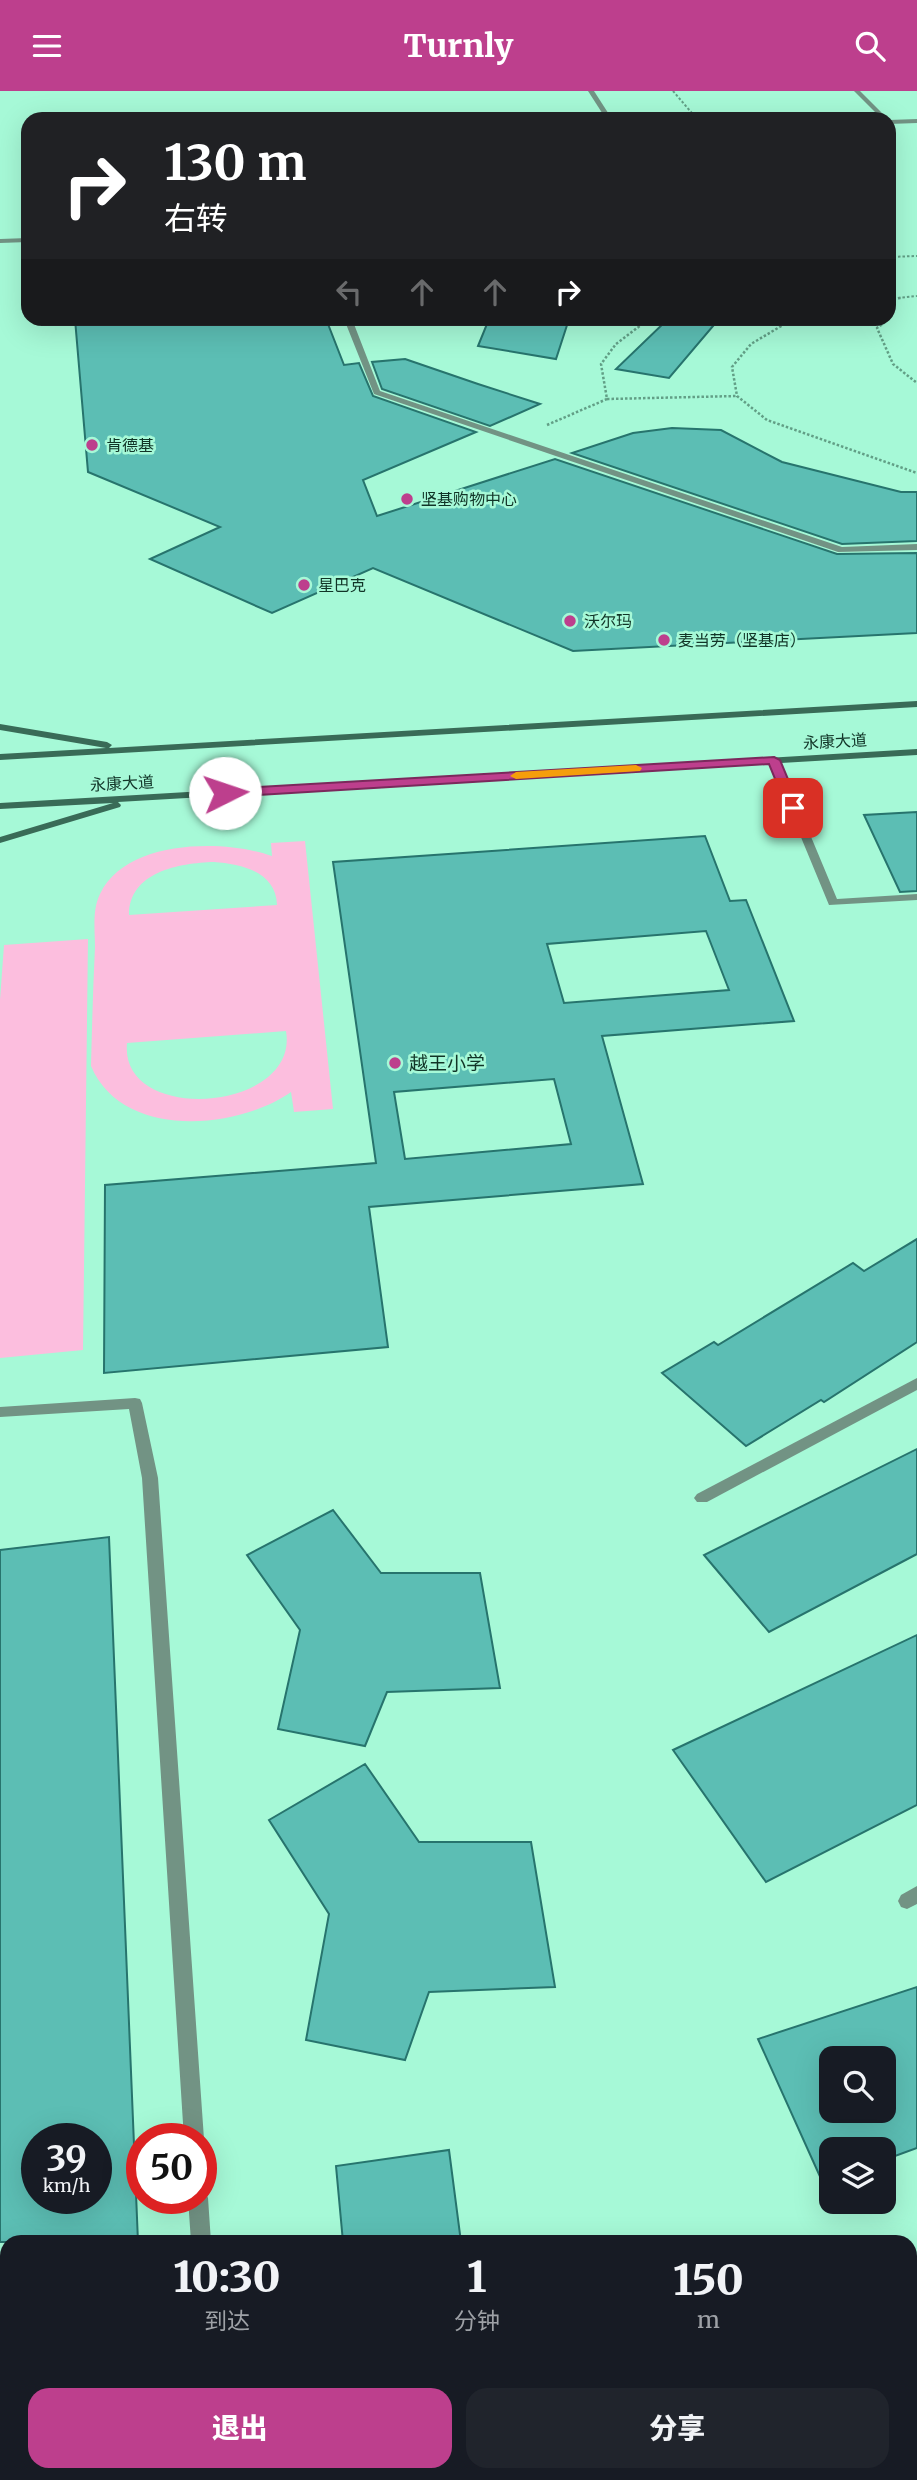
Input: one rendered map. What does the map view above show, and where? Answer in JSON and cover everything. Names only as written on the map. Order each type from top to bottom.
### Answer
[{"type":"main road","name":"永康大道","points":[[0,757],[917,704]]},
{"type":"main road","points":[[0,727],[136,750]]},
{"type":"main road","name":"永康大道","points":[[0,806],[917,752]]},
{"type":"main road","points":[[0,840],[143,798]]},
{"type":"street","points":[[591,91],[604,112]]},
{"type":"street","points":[[857,91],[878,112]]},
{"type":"street","points":[[896,121],[917,121]]},
{"type":"street","points":[[0,241],[21,240]]},
{"type":"street","points":[[351,326],[377,392],[841,550],[917,547]]},
{"type":"street","points":[[774,760],[833,903],[917,897]]},
{"type":"street","points":[[702,1498],[917,1383]]},
{"type":"street","points":[[0,1412],[135,1403],[150,1478],[193,2123]]},
{"type":"street","points":[[199,2214],[201,2235]]},
{"type":"path","points":[[673,91],[691,112]]},
{"type":"path","points":[[896,257],[917,256]]},
{"type":"path","points":[[896,298],[917,296]]},
{"type":"path","points":[[607,399],[601,364],[616,344],[640,326]]},
{"type":"path","points":[[737,396],[732,367],[751,344],[781,326]]},
{"type":"path","points":[[879,326],[877,328],[893,365],[917,383]]},
{"type":"path","points":[[516,439],[607,399],[737,396],[767,420],[904,471],[917,473]]},
{"type":"shaded area","points":[[305,841],[333,1109],[294,1112],[291,1092],[268,1105],[212,1120],[182,1121],[154,1117],[128,1107],[106,1090],[91,1066],[95,920],[100,894],[113,876],[131,862],[153,853],[203,846],[252,850],[272,856],[271,843]],"holes":[[[214,862],[236,865],[264,877],[271,885],[277,905],[129,915],[131,900],[137,889],[158,873],[186,865]],[[286,1031],[283,1058],[266,1079],[240,1092],[209,1099],[177,1097],[150,1088],[132,1070],[127,1043]]]},
{"type":"shaded area","points":[[88,939],[83,1350],[0,1358],[0,1000],[4,945]]},
{"type":"building","name":"坚基购物中心","points":[[76,326],[329,326],[344,365],[359,363],[373,396],[476,432],[363,480],[377,516],[555,459],[837,554],[917,553],[917,633],[573,651],[373,568],[272,613],[150,559],[220,527],[88,472]]},
{"type":"building","points":[[486,326],[567,326],[556,359],[478,346]]},
{"type":"building","points":[[661,326],[713,326],[669,378],[616,369]]},
{"type":"building","points":[[405,359],[540,404],[490,426],[382,389],[372,362]]},
{"type":"building","points":[[672,428],[721,430],[782,462],[901,492],[917,492],[917,541],[842,544],[572,453],[633,433]]},
{"type":"building","points":[[917,812],[917,891],[900,892],[864,815]]},
{"type":"building","points":[[705,836],[730,901],[746,900],[794,1021],[602,1036],[643,1184],[369,1207],[388,1347],[104,1373],[105,1185],[376,1163],[333,862]],"holes":[[[706,931],[729,990],[564,1003],[547,944]],[[554,1079],[571,1144],[405,1159],[394,1092]]]},
{"type":"building","points":[[917,1239],[917,1342],[824,1402],[821,1400],[746,1446],[662,1373],[714,1342],[718,1345],[853,1263],[864,1271]]},
{"type":"building","points":[[917,1449],[917,1554],[769,1632],[704,1555]]},
{"type":"building","points":[[333,1510],[381,1573],[480,1573],[500,1688],[387,1692],[365,1746],[278,1729],[300,1630],[247,1555]]},
{"type":"building","points":[[109,1537],[133,2123],[126,2123],[126,2214],[137,2214],[138,2235],[0,2235],[0,1550]]},
{"type":"building","points":[[917,1635],[917,1805],[766,1882],[673,1750]]},
{"type":"building","points":[[365,1764],[419,1842],[531,1842],[555,1987],[429,1992],[405,2060],[306,2040],[329,1914],[269,1820]]},
{"type":"building","points":[[917,1987],[917,2148],[896,2156],[896,2137],[819,2137],[819,2174],[758,2039]]},
{"type":"building","points":[[449,2150],[460,2235],[342,2235],[336,2166]]},
{"type":"slow traffic","points":[[516,776],[636,768]]},
{"type":"place","name":"肯德基","points":[[92,445]]},
{"type":"place","name":"坚基购物中心","points":[[407,499]]},
{"type":"place","name":"星巴克","points":[[304,585]]},
{"type":"place","name":"沃尔玛","points":[[570,621]]},
{"type":"place","name":"麦当劳（坚基店）","points":[[664,640]]},
{"type":"place","name":"越王小学","points":[[395,1063]]},
{"type":"route","points":[[225,793],[774,760],[793,808]]}]
